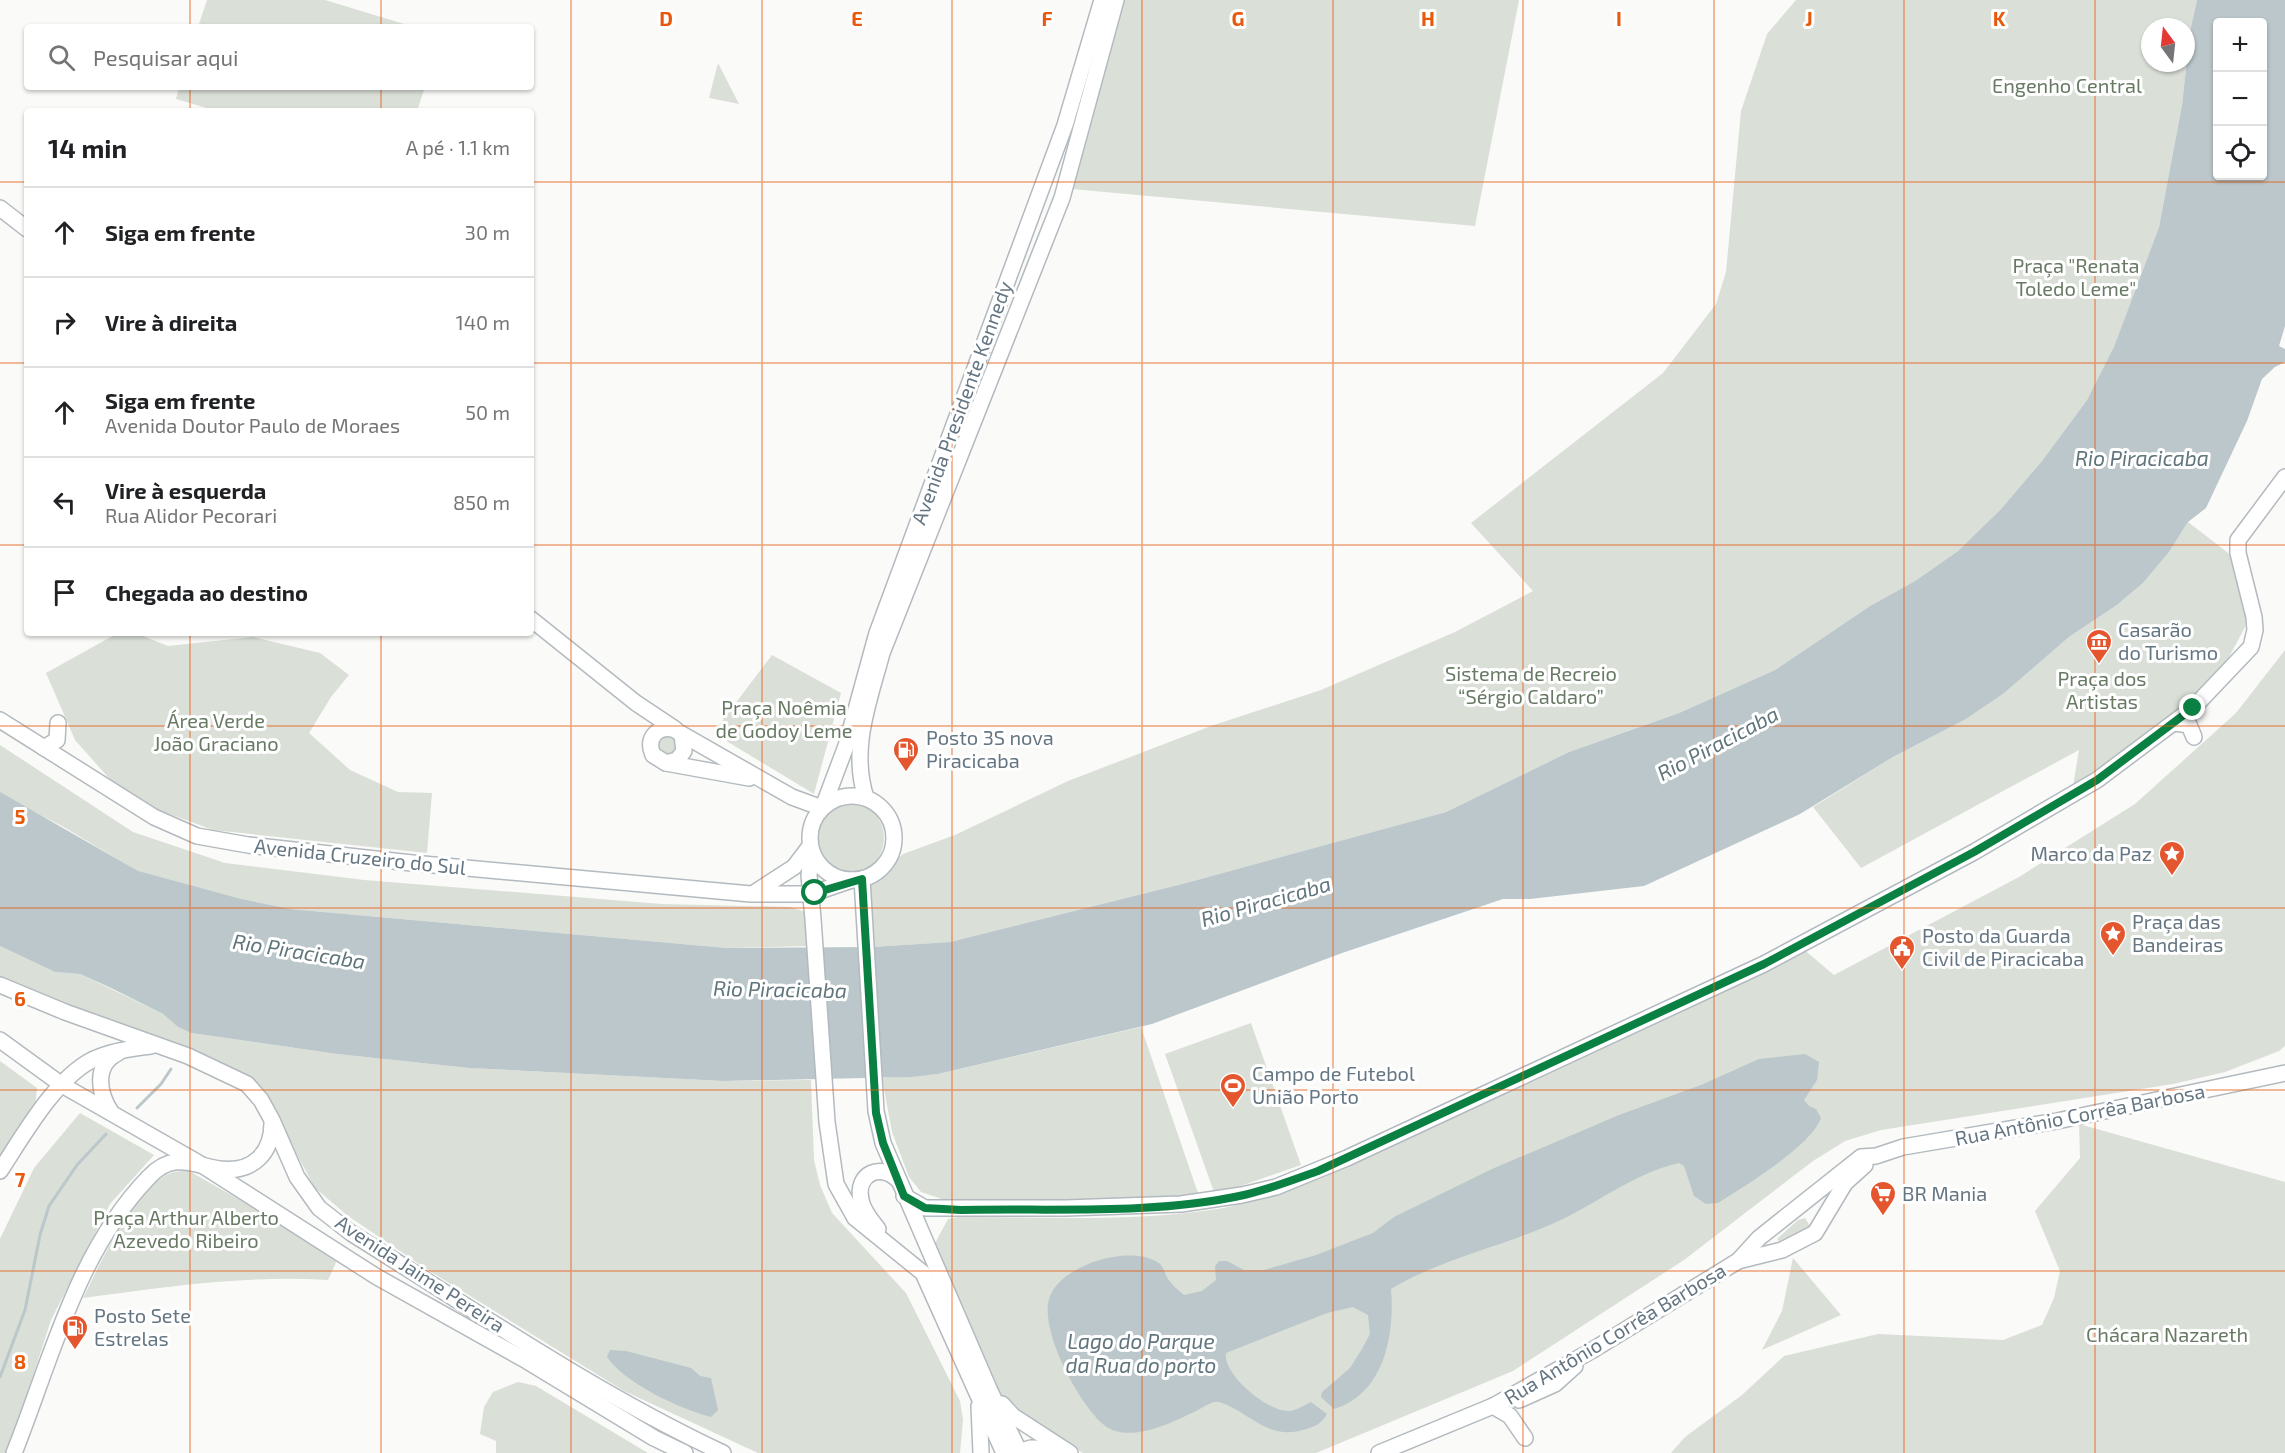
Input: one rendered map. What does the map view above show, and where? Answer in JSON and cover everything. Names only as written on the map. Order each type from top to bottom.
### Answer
[{"type":"main road","name":"Avenida Presidente Kennedy","points":[[823,807],[846,746],[878,633],[1065,125],[1102,0]]},
{"type":"main road","name":"Avenida Presidente Kennedy","points":[[866,798],[859,776],[858,760],[862,731],[882,653],[1062,198],[1116,0]]},
{"type":"main road","points":[[0,208],[24,227]]},
{"type":"main road","points":[[904,1196],[925,1208],[961,1210],[1181,1204],[1242,1195],[1276,1187],[1318,1171],[1764,964],[2033,818],[2097,780],[2175,723],[2236,666],[2251,647],[2255,630],[2254,617],[2238,553],[2238,540],[2285,477]]},
{"type":"main road","points":[[534,621],[636,703],[680,733],[792,797],[823,807]]},
{"type":"main road","points":[[636,703],[651,739],[653,755],[666,763],[762,781]]},
{"type":"main road","name":"Avenida Cruzeiro do Sul","points":[[0,720],[154,817],[197,836],[248,845],[412,863],[751,894],[811,894],[857,880]]},
{"type":"main road","points":[[44,748],[57,740],[58,723]]},
{"type":"main road","points":[[2175,723],[2189,724],[2194,737]]},
{"type":"main road","points":[[651,739],[662,729],[680,733]]},
{"type":"main road","points":[[666,763],[677,760],[684,751],[680,733]]},
{"type":"main road","points":[[811,827],[823,807],[843,796],[866,798],[886,812],[892,822],[894,844],[886,863],[872,876],[857,880],[827,872],[811,849]]},
{"type":"main road","points":[[792,797],[801,806],[811,827],[813,928],[832,1170],[841,1196],[866,1228],[896,1249]]},
{"type":"main road","points":[[751,894],[794,867],[811,849]]},
{"type":"main road","points":[[857,880],[863,924],[876,1110],[883,1143],[984,1392],[981,1453]]},
{"type":"main road","name":"Avenida Jaime Pereira","points":[[0,985],[65,1012],[223,1070],[247,1084],[261,1100],[273,1120],[297,1177],[319,1208],[351,1233],[598,1387],[664,1425],[723,1453]]},
{"type":"main road","points":[[0,997],[30,1006],[65,1012]]},
{"type":"main road","name":"Avenida Jaime Pereira","points":[[0,1040],[62,1085],[197,1162],[377,1277],[528,1361],[654,1438],[685,1453]]},
{"type":"main road","points":[[0,1171],[62,1085],[92,1060],[129,1049],[157,1046]]},
{"type":"main road","points":[[113,1115],[103,1100],[99,1084],[103,1068],[114,1056],[129,1049]]},
{"type":"main road","name":"Rua Antônio Corrêa Barbosa","points":[[1379,1453],[1493,1406],[1591,1351],[1738,1261],[1759,1238],[1861,1157],[1876,1156],[1903,1147],[2057,1122],[2285,1073]]},
{"type":"main road","points":[[14,1453],[69,1308],[106,1233],[135,1191],[154,1172],[174,1162],[197,1162],[219,1169],[237,1169],[254,1163],[265,1153],[272,1140],[273,1120]]},
{"type":"main road","name":"Rua Antônio Corrêa Barbosa","points":[[1738,1261],[1774,1252],[1815,1233],[1845,1183],[1876,1156]]},
{"type":"main road","points":[[898,1181],[885,1170],[872,1172],[863,1180],[860,1194],[864,1211],[896,1249],[923,1274],[1014,1453],[1044,1447],[1069,1452]]},
{"type":"main road","points":[[1795,1210],[1807,1210],[1814,1214],[1815,1233]]},
{"type":"main road","points":[[1774,1252],[1770,1242],[1771,1235],[1780,1221]]},
{"type":"main road","name":"Rua Antônio Corrêa Barbosa","points":[[1493,1406],[1528,1397],[1555,1384],[1591,1351]]},
{"type":"main road","points":[[1555,1384],[1568,1363]]},
{"type":"main road","points":[[984,1392],[1012,1416],[1069,1452]]},
{"type":"main road","points":[[1493,1406],[1516,1421],[1525,1438]]},
{"type":"green space","points":[[207,0],[325,0],[404,24],[199,24]]},
{"type":"green space","points":[[1122,0],[1519,0],[1475,226],[1072,189]]},
{"type":"green space","points":[[1796,0],[2197,0],[2193,18],[2141,18],[2141,72],[2186,72],[2182,105],[2159,227],[2114,348],[2087,400],[2042,461],[2001,509],[1958,551],[1915,581],[1870,606],[1775,670],[1679,713],[1569,752],[1446,812],[1186,883],[950,942],[872,947],[867,886],[903,854],[955,835],[1068,781],[1211,726],[1321,690],[1455,632],[1533,591],[1471,523],[1663,373],[1716,304],[1726,272],[1741,111],[1767,34]]},
{"type":"green space","points":[[718,63],[739,104],[709,98]]},
{"type":"green space","points":[[178,90],[424,90],[418,108],[207,108],[176,99]]},
{"type":"green space","name":"Praça dos Artistas","points":[[2188,522],[2232,556],[2247,616],[2245,627],[2228,659],[2189,701],[2072,792],[2079,750],[1861,868],[1813,807],[1893,757],[1966,719],[2003,694],[2069,637],[2117,605],[2143,583],[2169,552]]},
{"type":"green space","name":"Área Verde João Graciano","points":[[113,636],[143,636],[168,646],[253,637],[320,653],[349,675],[331,697],[309,733],[350,770],[398,792],[432,793],[427,853],[213,830],[159,810],[115,785],[75,740],[46,673]]},
{"type":"green space","points":[[2285,650],[2285,1046],[2279,1051],[2225,1072],[2173,1084],[1881,1130],[1845,1141],[1813,1161],[1684,1260],[1513,1371],[1316,1453],[1083,1453],[1016,1414],[997,1391],[933,1247],[948,1219],[958,1217],[1147,1216],[1224,1208],[1252,1201],[1320,1179],[1802,948],[1834,975],[2019,877],[2135,804],[2236,713]]},
{"type":"green space","name":"Praça Noêmia de Godoy Leme","points":[[772,655],[841,693],[814,794],[713,733]]},
{"type":"green space","points":[[676,735],[677,755],[660,757],[655,741],[657,738]]},
{"type":"green space","points":[[0,745],[133,832],[225,863],[364,880],[662,904],[790,907],[806,912],[807,946],[727,948],[290,909],[200,892],[149,878],[62,826],[0,795]]},
{"type":"green space","points":[[847,801],[861,804],[873,812],[881,824],[884,838],[881,852],[873,864],[861,872],[847,875],[833,872],[821,864],[813,852],[810,838],[813,824],[821,812],[833,804]]},
{"type":"green space","points":[[0,946],[55,972],[80,974],[163,1014],[178,1027],[191,1033],[337,1054],[469,1068],[723,1081],[811,1080],[814,1160],[820,1185],[832,1213],[906,1293],[960,1401],[963,1420],[960,1453],[758,1453],[624,1391],[428,1270],[348,1216],[315,1188],[265,1096],[0,981]]},
{"type":"green space","name":"Campo de Futebol União Porto","points":[[1251,1023],[1301,1165],[1215,1195],[1165,1054]]},
{"type":"green space","points":[[1141,1027],[1200,1199],[963,1206],[921,1192],[909,1177],[892,1132],[882,1078],[938,1074]]},
{"type":"green space","points":[[0,1061],[37,1088],[35,1107],[0,1157]]},
{"type":"green space","points":[[80,1113],[154,1155],[110,1204],[51,1320],[8,1453],[0,1453],[0,1239],[34,1168]]},
{"type":"green space","name":"Chácara Nazareth","points":[[2079,1124],[2285,1182],[2285,1453],[1671,1453],[1685,1437],[1742,1395],[1784,1356],[1878,1334],[2003,1340],[2042,1325],[2054,1298],[2060,1271],[2035,1211],[2080,1158]]},
{"type":"green space","name":"Praça Arthur Alberto Azevedo Ribeiro","points":[[189,1171],[339,1256],[328,1280],[235,1281],[83,1298],[120,1228],[144,1194],[171,1173]]},
{"type":"green space","points":[[1805,1218],[1810,1226],[1806,1231],[1781,1244],[1777,1239],[1798,1220]]},
{"type":"green space","points":[[1793,1258],[1841,1315],[1762,1350],[1782,1311]]},
{"type":"green space","points":[[518,1382],[536,1386],[648,1453],[496,1453],[496,1441],[480,1434],[484,1407],[493,1392]]},
{"type":"water","name":"Rio Piracicaba","points":[[2197,0],[2285,0],[2285,326],[2279,346],[2285,349],[2285,362],[2275,367],[2262,379],[2247,421],[2206,508],[2188,522],[2169,552],[2143,583],[2117,605],[2069,637],[2003,694],[1966,719],[1893,757],[1800,814],[1644,886],[1530,899],[1503,899],[1342,953],[1152,1024],[938,1074],[910,1077],[723,1081],[469,1068],[337,1054],[191,1033],[178,1027],[163,1014],[111,988],[80,974],[55,972],[0,946],[0,792],[138,871],[241,899],[290,909],[727,948],[872,947],[950,942],[1186,883],[1446,812],[1569,752],[1679,713],[1775,670],[1870,606],[1915,581],[1958,551],[2001,509],[2042,461],[2087,400],[2114,347],[2159,227],[2182,105],[2186,72],[2195,72],[2195,18],[2193,18]]},
{"type":"water","name":"Lago do Parque da Rua do porto","points":[[1805,1054],[1819,1062],[1817,1080],[1804,1100],[1816,1109],[1821,1118],[1804,1141],[1776,1165],[1718,1203],[1706,1204],[1694,1196],[1684,1166],[1679,1163],[1662,1168],[1629,1182],[1552,1224],[1430,1269],[1391,1289],[1391,1325],[1383,1361],[1365,1390],[1351,1401],[1334,1409],[1321,1397],[1322,1392],[1350,1368],[1370,1334],[1368,1315],[1353,1307],[1327,1313],[1226,1353],[1231,1371],[1259,1399],[1281,1410],[1290,1411],[1311,1402],[1327,1414],[1313,1427],[1295,1432],[1275,1431],[1223,1403],[1216,1402],[1151,1430],[1126,1433],[1114,1431],[1094,1415],[1084,1401],[1073,1385],[1056,1348],[1050,1330],[1049,1299],[1055,1287],[1066,1276],[1081,1267],[1114,1257],[1131,1255],[1146,1257],[1160,1264],[1170,1281],[1184,1295],[1202,1291],[1216,1280],[1215,1266],[1219,1261],[1227,1261],[1244,1270],[1264,1270],[1316,1255],[1373,1233],[1394,1217],[1492,1169],[1619,1115],[1701,1085],[1759,1059]]},
{"type":"water","points":[[610,1350],[626,1351],[691,1368],[700,1376],[711,1378],[718,1410],[711,1417],[669,1402],[654,1394],[616,1367],[607,1357]]},
{"type":"waterway","points":[[137,1108],[161,1084],[171,1069]]},
{"type":"waterway","points":[[0,1377],[25,1310],[40,1235],[49,1206],[77,1165],[106,1134]]},
{"type":"place","name":"Casarão do Turismo","points":[[2099,665]]},
{"type":"place","name":"Posto 3S nova Piracicaba","points":[[906,773]]},
{"type":"place","name":"Marco da Paz","points":[[2172,877]]},
{"type":"place","name":"Praça das Bandeiras","points":[[2113,957]]},
{"type":"place","name":"Posto da Guarda Civil de Piracicaba","points":[[1902,971]]},
{"type":"place","name":"Campo de Futebol União Porto","points":[[1233,1109]]},
{"type":"place","name":"BR Mania","points":[[1883,1217]]},
{"type":"place","name":"Posto Sete Estrelas","points":[[75,1351]]},
{"type":"route","points":[[815,893],[852,880],[862,879],[876,1113],[883,1143],[904,1196],[925,1208],[961,1210],[1181,1204],[1242,1195],[1276,1187],[1318,1171],[1764,964],[1974,852],[2097,780],[2167,730],[2193,708]]},
{"type":"park label","name":"Engenho Central","points":[[2067,86]]},
{"type":"park label","name":"Praça \"Renata Toledo Leme\"","points":[[2076,278]]},
{"type":"park label","name":"Sistema de Recreio “Sérgio Caldaro”","points":[[1531,686]]}]
